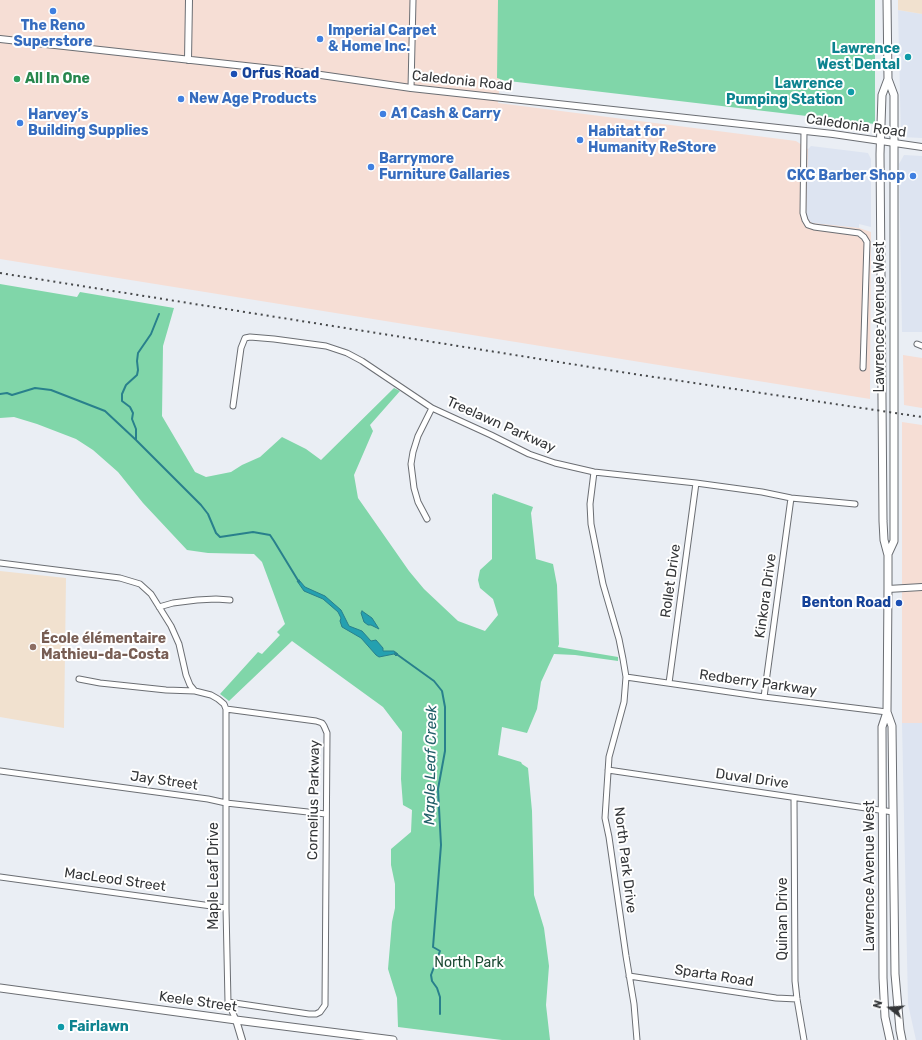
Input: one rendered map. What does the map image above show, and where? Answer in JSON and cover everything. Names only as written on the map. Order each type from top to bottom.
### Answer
[{"type":"main road","name":"Lawrence Avenue West","points":[[887,0],[888,79],[894,95],[894,541],[888,554]]},
{"type":"main road","name":"Lawrence Avenue West","points":[[888,79],[882,95],[881,141],[883,520],[884,540],[888,554],[887,712],[882,727],[883,978],[885,1017],[890,1040]]},
{"type":"main road","name":"Lawrence Avenue West","points":[[887,712],[892,726],[895,974],[902,1040]]},
{"type":"main road","points":[[883,978],[895,974]]},
{"type":"main road","name":"Keele Street","points":[[0,988],[393,1040]]},
{"type":"street","points":[[188,60],[189,0]]},
{"type":"street","points":[[412,88],[413,0]]},
{"type":"street","name":"Caledonia Road","points":[[0,39],[300,72],[412,88],[804,131],[922,147]]},
{"type":"street","points":[[804,131],[803,213],[805,220],[808,225],[814,227],[859,233],[867,242],[863,368]]},
{"type":"street","name":"Treelawn Parkway","points":[[233,406],[241,348],[245,338],[274,339],[326,346],[347,353],[362,361],[432,408],[484,431],[529,454],[555,463],[594,472],[696,483],[762,492],[791,498],[855,504]]},
{"type":"street","points":[[427,519],[418,502],[414,488],[411,464],[418,436],[432,408]]},
{"type":"street","name":"North Park Drive","points":[[594,472],[590,504],[591,524],[603,584],[621,646],[626,677],[624,702],[609,757],[605,818],[634,1004],[638,1040]]},
{"type":"street","name":"Rollet Drive","points":[[669,683],[696,483]]},
{"type":"street","name":"Kinkora Drive","points":[[764,697],[791,498]]},
{"type":"street","points":[[0,563],[112,577],[140,584],[151,594],[171,626],[179,644],[186,675],[190,686],[194,691]]},
{"type":"street","points":[[888,589],[922,587]]},
{"type":"street","points":[[159,606],[197,600],[230,600]]},
{"type":"street","name":"Redberry Parkway","points":[[626,677],[764,697],[887,712]]},
{"type":"street","points":[[79,679],[100,683],[166,690],[194,691],[218,699],[224,704],[226,709]]},
{"type":"street","name":"Maple Leaf Drive","points":[[226,709],[226,908],[228,1002],[236,1020],[242,1040]]},
{"type":"street","name":"Cornelius Parkway","points":[[226,709],[322,723],[327,733],[325,1005],[320,1012]]},
{"type":"street","name":"Duval Drive","points":[[608,770],[893,812]]},
{"type":"street","name":"Jay Street","points":[[0,771],[208,799],[226,803],[326,814]]},
{"type":"street","name":"Quinan Drive","points":[[794,798],[796,999],[804,1040]]},
{"type":"street","name":"MacLeod Street","points":[[0,877],[226,908]]},
{"type":"street","name":"Sparta Road","points":[[629,976],[776,998],[796,999]]},
{"type":"street","name":"Keele Street","points":[[228,1002],[310,1014],[320,1012]]},
{"type":"shaded area","points":[[0,0],[500,0],[500,80],[498,103],[796,141],[808,149],[806,218],[812,223],[859,228],[871,232],[870,399],[0,259]]},
{"type":"shaded area","points":[[898,0],[922,0],[922,14],[898,10]]},
{"type":"shaded area","points":[[898,10],[922,14],[922,138],[901,137]]},
{"type":"shaded area","points":[[811,146],[868,153],[871,159],[871,227],[859,224],[859,228],[812,223],[806,218],[808,149]]},
{"type":"shaded area","points":[[904,155],[922,156],[922,332],[902,332],[899,164]]},
{"type":"shaded area","points":[[903,355],[922,358],[922,408],[904,405]]},
{"type":"shaded area","points":[[902,422],[922,425],[922,723],[902,723]]},
{"type":"shaded area","name":"École élémentaire Mathieu-da-Costa","points":[[0,571],[66,578],[64,728],[0,717]]},
{"type":"shaded area","points":[[902,723],[922,723],[922,1040],[916,1040],[908,1004]]},
{"type":"green space","points":[[498,0],[875,0],[875,124],[500,80],[497,78]]},
{"type":"green space","name":"North Park","points":[[0,284],[77,297],[80,292],[174,308],[163,346],[162,416],[195,472],[206,477],[231,472],[260,457],[282,437],[306,449],[321,460],[394,388],[400,391],[370,425],[373,431],[354,475],[358,498],[409,571],[424,589],[458,621],[485,631],[498,615],[493,599],[480,588],[478,580],[480,570],[492,559],[492,494],[493,495],[494,493],[533,507],[531,513],[536,559],[553,564],[557,585],[558,647],[618,657],[618,661],[575,655],[554,654],[541,682],[537,709],[527,733],[502,727],[498,755],[521,762],[528,768],[532,811],[534,895],[544,928],[549,966],[546,1005],[550,1040],[502,1040],[398,1027],[397,998],[388,969],[392,922],[395,908],[395,884],[391,865],[391,849],[411,832],[412,810],[403,805],[401,779],[402,732],[383,707],[292,641],[229,701],[220,694],[258,652],[262,654],[280,635],[277,632],[285,624],[262,562],[254,554],[208,553],[187,550],[143,503],[118,472],[93,450],[76,439],[37,424],[14,417],[0,418]]},
{"type":"water","points":[[299,580],[305,587],[325,596],[341,610],[349,626],[362,631],[371,641],[376,640],[383,648],[383,651],[394,651],[398,654],[396,656],[394,654],[379,657],[376,655],[361,638],[342,627],[340,621],[341,618],[338,612],[323,599],[304,591],[297,581]]},
{"type":"water","points":[[362,611],[372,618],[379,629],[364,622],[361,613]]},
{"type":"waterway","points":[[136,440],[136,429],[132,419],[133,413],[130,407],[122,401],[122,394],[126,385],[137,375],[138,353],[151,334],[159,314]]},
{"type":"waterway","name":"Maple Leaf Creek","points":[[0,394],[7,393],[12,395],[35,388],[51,390],[105,411],[201,505],[208,514],[216,533],[220,537],[253,532],[270,535],[299,582]]},
{"type":"waterway","name":"Maple Leaf Creek","points":[[395,653],[434,681],[442,691],[445,707],[445,751],[438,789],[441,845],[433,947],[440,951],[431,975],[432,981],[437,988],[440,997],[440,1014]]},
{"type":"railway","points":[[0,273],[634,374],[922,417]]},
{"type":"place","name":"The Reno Superstore","points":[[53,11]]},
{"type":"place","name":"Imperial Carpet & Home Inc.","points":[[320,39]]},
{"type":"place","name":"Lawrence West Dental","points":[[908,57]]},
{"type":"place","name":"Orfus Road","points":[[234,74]]},
{"type":"place","name":"All In One","points":[[17,79]]},
{"type":"place","name":"Lawrence Pumping Station","points":[[851,92]]},
{"type":"place","name":"New Age Products","points":[[181,99]]},
{"type":"place","name":"A1 Cash & Carry","points":[[383,114]]},
{"type":"place","name":"Harvey’s Building Supplies","points":[[20,123]]},
{"type":"place","name":"Habitat for Humanity ReStore","points":[[580,140]]},
{"type":"place","name":"Barrymore Furniture Gallaries","points":[[371,167]]},
{"type":"place","name":"CKC Barber Shop","points":[[913,176]]},
{"type":"place","name":"Benton Road","points":[[899,603]]},
{"type":"place","name":"École élémentaire Mathieu-da-Costa","points":[[33,647]]},
{"type":"place","name":"Fairlawn","points":[[61,1027]]}]
